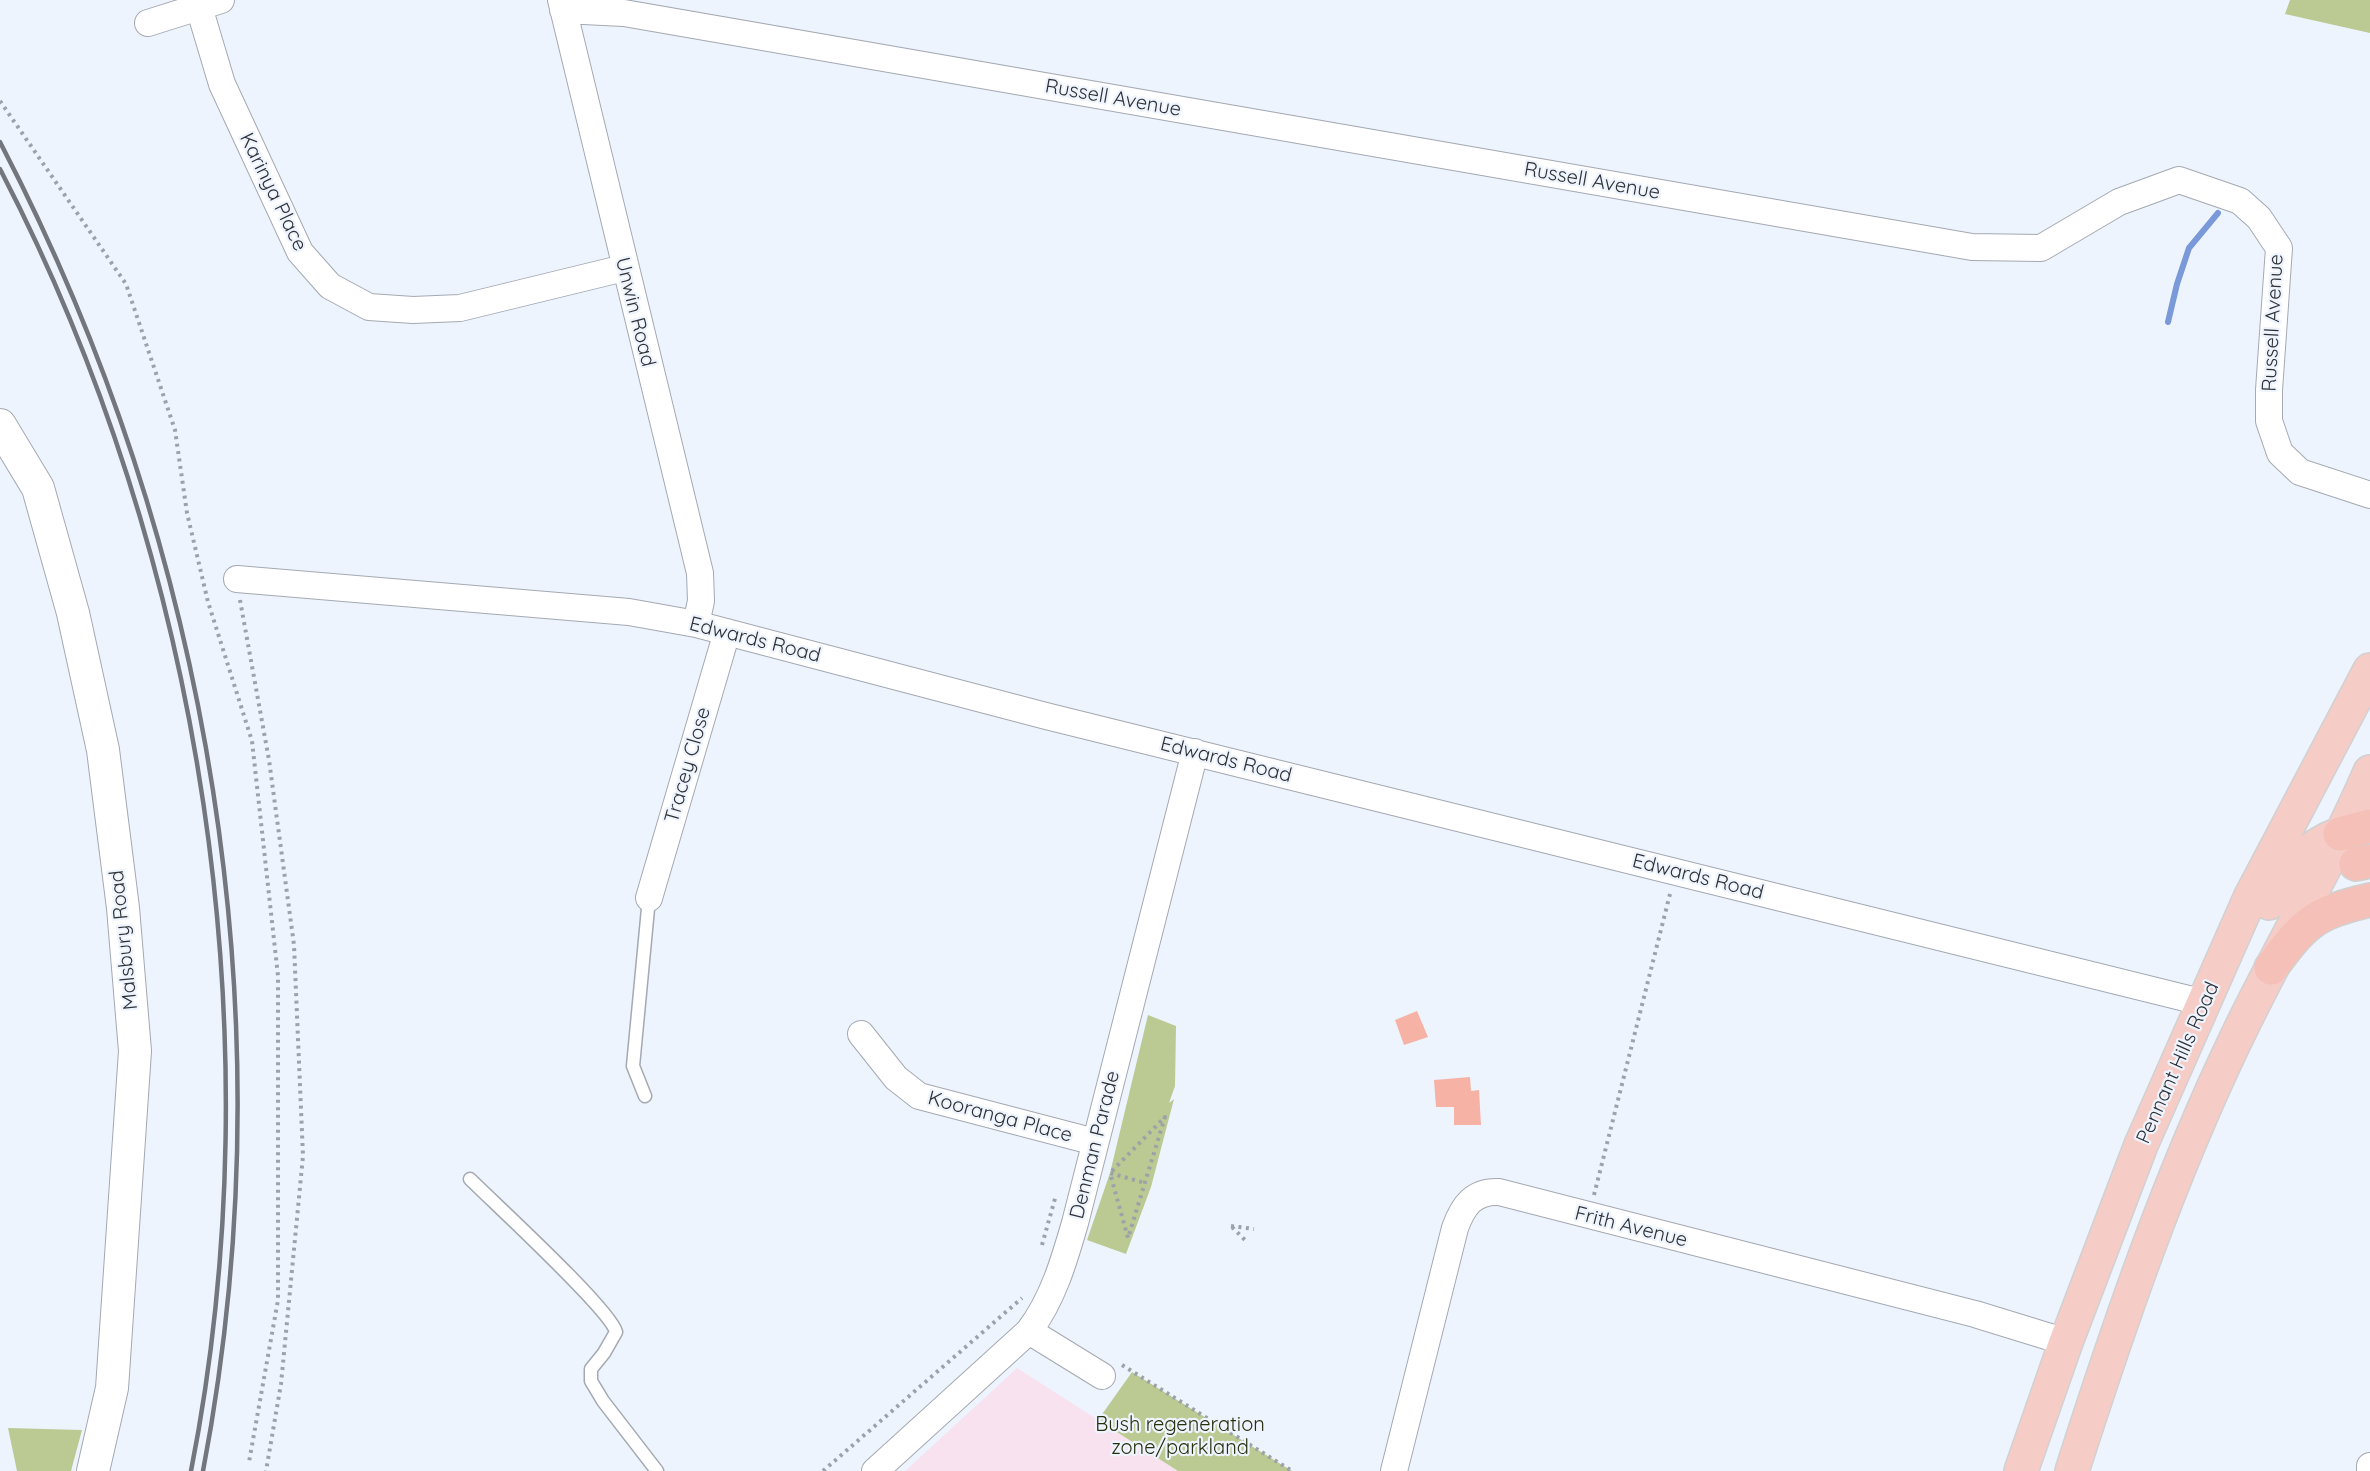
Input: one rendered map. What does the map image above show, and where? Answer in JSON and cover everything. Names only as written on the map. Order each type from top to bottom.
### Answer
[{"type":"highway","name":"Pennant Hills Road","points":[[2021,1471],[2066,1342],[2141,1145],[2250,898],[2370,670]]},
{"type":"highway","points":[[2072,1471],[2137,1275],[2190,1139],[2301,910],[2336,873],[2346,849],[2370,772]]},
{"type":"highway","points":[[2300,804],[2304,830],[2346,849]]},
{"type":"highway","points":[[2205,1003],[2292,867],[2346,849]]},
{"type":"highway","points":[[2271,968],[2292,940],[2319,916],[2370,900]]},
{"type":"street","name":"Karinya Place","points":[[148,23],[210,4],[222,84],[300,252],[330,285],[369,307],[413,310],[460,308],[624,268]]},
{"type":"street","name":"Unwin Road","points":[[562,5],[624,268],[700,573],[701,597],[696,624]]},
{"type":"street","name":"Russell Avenue","points":[[562,5],[624,13],[1972,247],[2041,248],[2119,202],[2179,180],[2240,201],[2259,218],[2279,248],[2269,390],[2270,421],[2280,453],[2300,472],[2368,490]]},
{"type":"street","name":"Malsbury Road","points":[[0,425],[38,488],[73,613],[104,750],[123,908],[135,1051],[112,1388],[93,1471]]},
{"type":"street","name":"Edwards Road","points":[[237,579],[629,612],[696,624],[1046,716],[2205,1003]]},
{"type":"street","name":"Tracey Close","points":[[649,898],[727,632]]},
{"type":"street","name":"Denman Parade","points":[[875,1471],[1029,1331],[1039,1318],[1060,1274],[1195,752]]},
{"type":"street","name":"Kooranga Place","points":[[861,1034],[896,1078],[919,1096],[1095,1142]]},
{"type":"street","name":"Frith Avenue","points":[[1394,1471],[1455,1228],[1464,1206],[1486,1192],[1499,1192],[1975,1314],[2066,1342]]},
{"type":"street","points":[[1029,1331],[1110,1369]]},
{"type":"street","points":[[2370,1466],[2370,1471]]},
{"type":"lane","points":[[645,1096],[633,1066],[649,898]]},
{"type":"lane","points":[[470,1179],[614,1325],[616,1332],[604,1353],[591,1369],[591,1380],[603,1401],[657,1471]]},
{"type":"path","points":[[0,101],[126,284],[175,430],[187,513],[208,602],[252,741],[278,976],[278,1300],[249,1462]]},
{"type":"path","points":[[237,579],[243,625],[269,760],[294,945],[303,1156],[281,1384],[266,1471]]},
{"type":"path","points":[[1589,1216],[1676,871]]},
{"type":"path","points":[[1165,1117],[1128,1238],[1110,1173],[1165,1117]]},
{"type":"path","points":[[1110,1173],[1145,1183]]},
{"type":"path","points":[[1041,1248],[1057,1192]]},
{"type":"path","points":[[1246,1241],[1231,1226],[1254,1229]]},
{"type":"path","points":[[823,1471],[1029,1292]]},
{"type":"path","points":[[1110,1369],[1292,1471]]},
{"type":"shaded area","points":[[1017,1368],[1178,1471],[905,1471]]},
{"type":"green space","points":[[2290,0],[2370,0],[2370,33],[2285,14]]},
{"type":"green space","points":[[1148,1015],[1176,1026],[1175,1086],[1169,1103],[1174,1099],[1151,1187],[1126,1254],[1087,1240],[1110,1173]]},
{"type":"green space","name":"Bush regeneration zone/parkland","points":[[1132,1372],[1292,1471],[1178,1471],[1098,1420]]},
{"type":"green space","points":[[8,1428],[82,1430],[71,1471],[17,1471]]},
{"type":"building","points":[[1417,1011],[1428,1037],[1404,1045],[1395,1020]]},
{"type":"building","points":[[1470,1077],[1471,1091],[1479,1090],[1481,1125],[1454,1125],[1454,1107],[1436,1107],[1434,1080]]},
{"type":"waterway","points":[[2168,322],[2189,248],[2218,213]]},
{"type":"railway","points":[[0,142],[73,297],[133,458],[180,622],[213,790],[232,959],[237,1130],[228,1301],[203,1471]]},
{"type":"railway","points":[[0,169],[70,319],[127,476],[172,638],[204,804],[221,972],[226,1140],[216,1307],[191,1471]]}]
